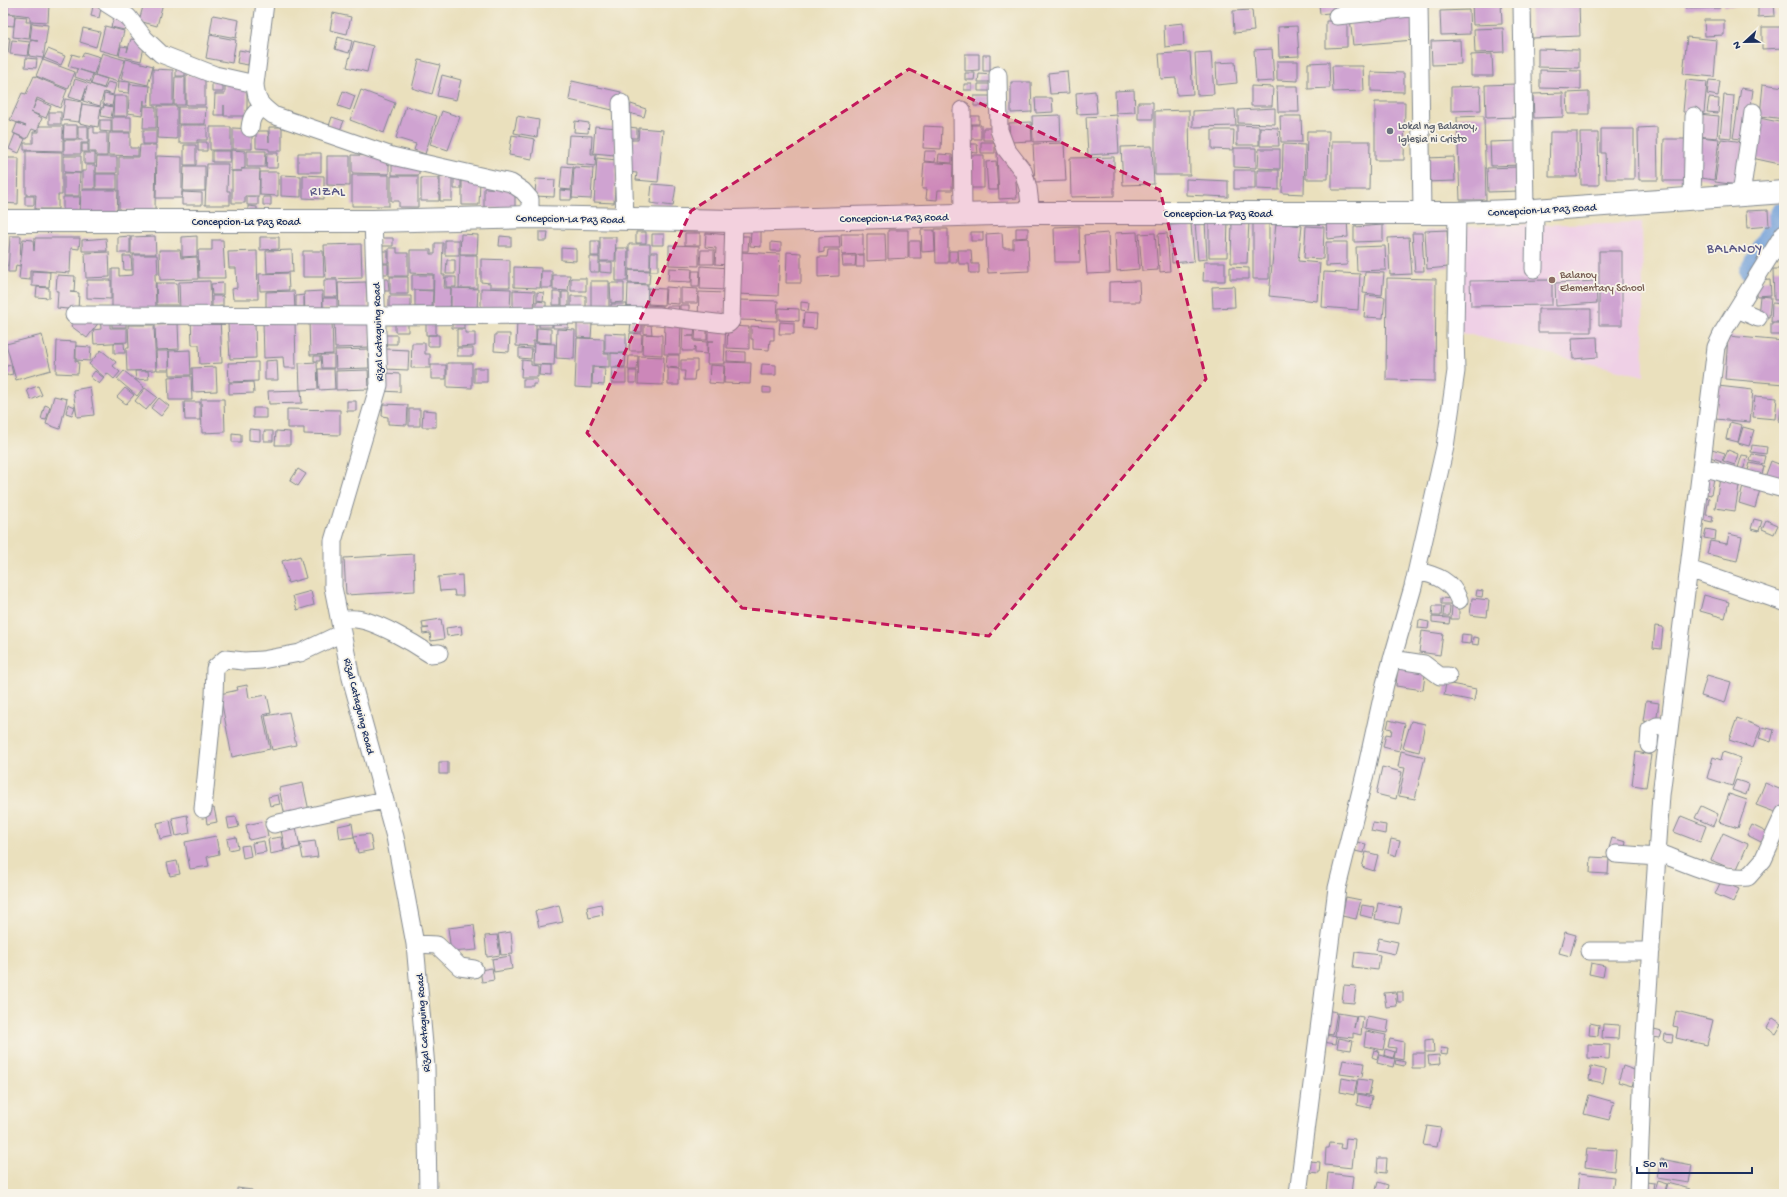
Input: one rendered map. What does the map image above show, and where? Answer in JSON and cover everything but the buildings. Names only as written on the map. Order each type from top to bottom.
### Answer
[{"type":"main road","name":"Concepcion-La Paz Road","points":[[3,221],[373,221],[530,217],[734,221],[1031,213],[1457,213],[1530,211],[1784,192]]},
{"type":"street","points":[[106,3],[128,17],[145,39],[160,54],[215,75],[255,84]]},
{"type":"street","points":[[265,3],[255,84],[256,97],[263,108],[273,115],[392,156],[511,183],[523,191],[530,199],[530,217]]},
{"type":"street","points":[[1522,3],[1530,211],[1534,269]]},
{"type":"street","points":[[1338,16],[1419,5],[1422,213]]},
{"type":"street","points":[[998,75],[999,130],[1006,149],[1023,171],[1028,188],[1031,213]]},
{"type":"street","points":[[621,103],[625,219]]},
{"type":"street","points":[[250,128],[251,119],[255,112],[263,108]]},
{"type":"street","points":[[962,110],[963,215]]},
{"type":"street","points":[[1741,195],[1753,112]]},
{"type":"street","points":[[1692,199],[1694,116]]},
{"type":"street","points":[[1298,1194],[1337,888],[1392,659],[1417,571],[1445,447],[1456,371],[1454,335],[1457,213]]},
{"type":"street","name":"Rizal Cataguing Road","points":[[373,221],[379,385],[333,541],[333,587],[351,678],[395,837],[415,944],[426,1067],[428,1194]]},
{"type":"street","points":[[74,315],[590,315],[659,316],[728,324],[731,321],[734,221]]},
{"type":"street","points":[[1638,1194],[1643,1066],[1661,795],[1716,347],[1724,330],[1784,233]]},
{"type":"street","points":[[1737,309],[1758,318]]},
{"type":"street","points":[[1702,467],[1784,489]]},
{"type":"street","points":[[1689,569],[1784,602]]},
{"type":"street","points":[[1417,571],[1432,574],[1446,582],[1455,590],[1459,600]]},
{"type":"street","points":[[203,810],[214,696],[215,668],[225,659],[244,661],[262,660],[300,653],[350,619],[361,620],[384,629],[430,654],[439,653]]},
{"type":"street","points":[[1392,659],[1424,664],[1440,676],[1448,676]]},
{"type":"street","points":[[1649,745],[1650,730],[1657,726],[1669,726]]},
{"type":"street","points":[[274,824],[384,800]]},
{"type":"street","points":[[1616,854],[1657,855],[1720,875],[1738,878],[1748,877],[1763,860],[1784,814]]},
{"type":"street","points":[[415,944],[437,946],[460,967],[474,969]]},
{"type":"street","points":[[1589,951],[1651,951]]},
{"type":"highlighted area","points":[[909,69],[1160,190],[1206,379],[989,636],[742,608],[587,433],[691,211]]},
{"type":"shaded area","name":"Balanoy Elementary School","points":[[1642,222],[1644,376],[1458,332],[1462,227]]},
{"type":"waterway","points":[[1747,271],[1779,211]]},
{"type":"place","name":"Lokal ng Balanoy, Iglesia ni Cristo","points":[[1390,131]]},
{"type":"place","name":"Balanoy Elementary School","points":[[1552,280]]},
{"type":"district","name":"RIZAL","points":[[328,190]]},
{"type":"district","name":"BALANOY","points":[[1735,247]]}]
